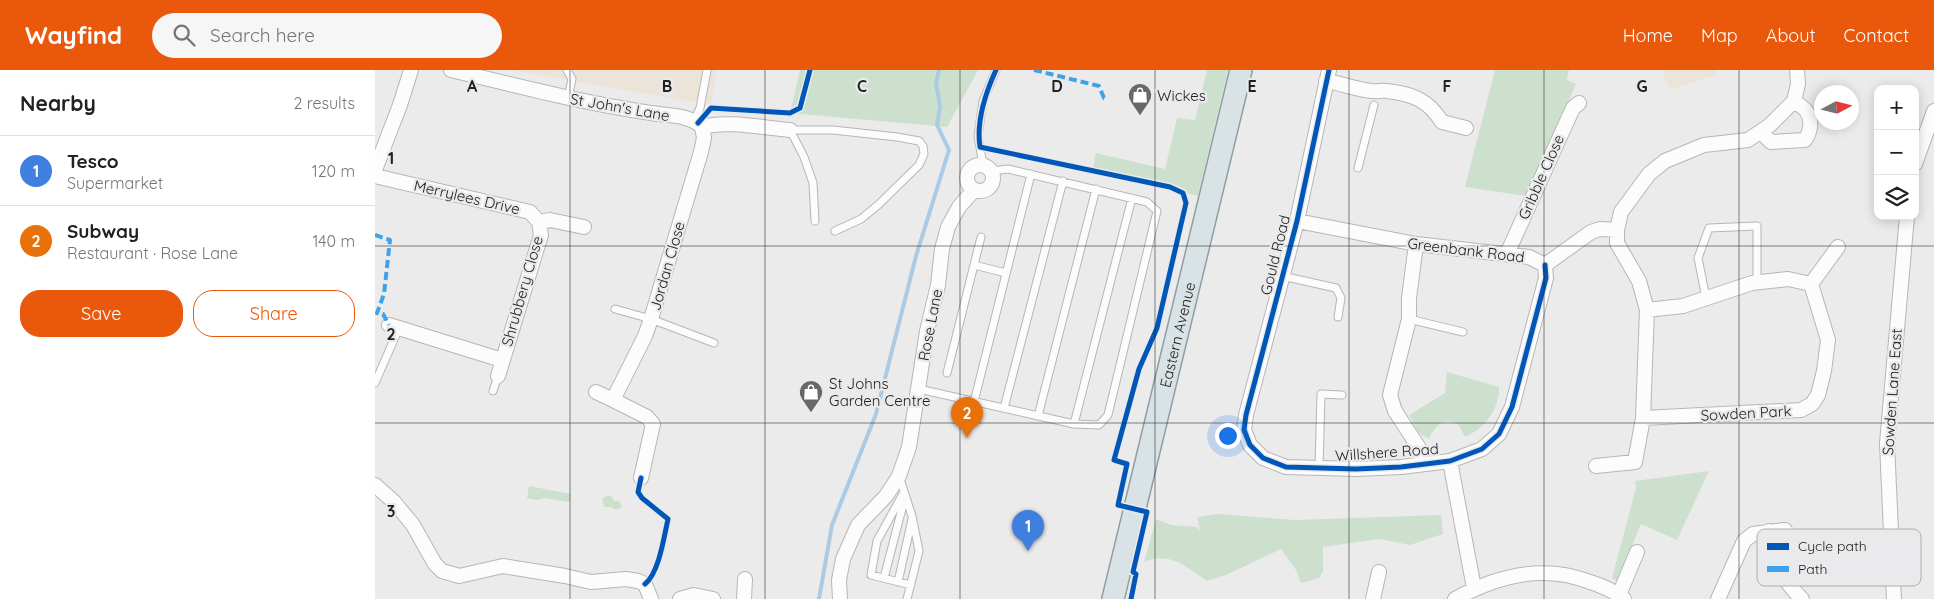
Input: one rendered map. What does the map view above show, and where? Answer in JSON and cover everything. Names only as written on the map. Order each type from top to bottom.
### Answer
[{"type":"main road","name":"Eastern Avenue","points":[[1113,599],[1241,70]]},
{"type":"street","points":[[375,170],[400,105],[411,70]]},
{"type":"street","name":"St John's Lane","points":[[451,70],[568,98],[618,108],[690,118],[698,124],[737,125],[789,130]]},
{"type":"street","points":[[1595,466],[1635,462],[1643,418],[1647,310],[1639,281],[1617,243],[1617,230],[1621,212],[1649,174],[1665,161],[1704,144],[1748,140],[1762,133],[1794,101],[1798,84],[1797,70]]},
{"type":"street","points":[[1327,75],[1373,98],[1386,91],[1414,96],[1423,100],[1435,111],[1442,122],[1465,128]]},
{"type":"street","name":"Gould Road","points":[[1250,445],[1244,430],[1246,415],[1297,221],[1327,75]]},
{"type":"street","points":[[1762,133],[1771,142],[1805,140],[1809,135],[1811,124],[1807,112],[1794,101]]},
{"type":"street","name":"Gribble Close","points":[[1507,254],[1573,108],[1579,103]]},
{"type":"street","points":[[1919,153],[1934,110]]},
{"type":"street","name":"Jordan Close","points":[[613,400],[645,336],[651,319],[701,152],[704,138],[698,124]]},
{"type":"street","points":[[972,166],[987,168],[993,182],[991,186],[983,191],[974,190],[967,182],[967,174],[972,166]]},
{"type":"street","name":"Merrylees Drive","points":[[375,176],[530,212],[539,222],[550,220],[584,227]]},
{"type":"street","name":"Rose Lane","points":[[840,599],[839,580],[843,559],[858,525],[886,496],[899,476],[909,447],[927,331],[938,285],[942,249],[948,227],[959,207],[974,190]]},
{"type":"street","name":"Sowden Lane East","points":[[1891,529],[1887,443],[1907,220]]},
{"type":"street","name":"Greenbank Road","points":[[1297,221],[1416,244],[1529,257],[1545,264],[1591,232],[1600,229],[1617,230]]},
{"type":"street","name":"Shrubbery Close","points":[[498,376],[541,235],[539,222]]},
{"type":"street","points":[[1416,244],[1409,298],[1409,319],[1390,396],[1395,411],[1421,451],[1423,463]]},
{"type":"street","points":[[1647,310],[1683,306],[1757,282],[1788,279],[1811,284],[1838,247]]},
{"type":"street","name":"Willshere Road","points":[[1250,445],[1263,458],[1286,467],[1319,469],[1401,467],[1449,461],[1482,449],[1499,434],[1512,406],[1546,278],[1545,264]]},
{"type":"street","name":"Sowden Park","points":[[1643,418],[1801,410],[1811,404],[1818,395],[1820,387],[1827,340],[1811,284]]},
{"type":"street","name":"Shrubbery Close","points":[[394,326],[502,360]]},
{"type":"street","points":[[596,392],[647,417],[653,424],[641,478]]},
{"type":"street","name":"Willshere Road","points":[[1449,461],[1474,588]]},
{"type":"street","points":[[375,485],[394,502],[413,525],[435,564],[442,571],[459,576],[503,566],[556,574],[591,582],[626,579],[638,580],[645,584],[651,599]]},
{"type":"street","points":[[1717,599],[1744,540],[1757,533]]},
{"type":"street","points":[[1455,599],[1474,588],[1503,578],[1537,572],[1559,573],[1580,578],[1610,589],[1622,597],[1637,552]]},
{"type":"street","points":[[1373,599],[1379,572]]},
{"type":"street","points":[[744,599],[745,579]]},
{"type":"street","points":[[1789,586],[1802,599]]},
{"type":"street","name":"Sowden Lane East","points":[[1893,586],[1894,599]]},
{"type":"street","points":[[680,599],[694,596],[713,599]]},
{"type":"lane","points":[[567,70],[572,79],[568,98]]},
{"type":"lane","points":[[698,124],[707,70]]},
{"type":"lane","points":[[919,389],[1074,424],[1099,425],[1108,415],[1157,211],[1147,202],[1132,198],[1008,169],[987,168],[978,136],[983,101],[996,70]]},
{"type":"lane","points":[[1358,168],[1373,98]]},
{"type":"lane","points":[[815,221],[813,183],[804,157],[789,130],[833,130],[919,141],[923,146],[924,154],[919,165],[861,219],[835,231]]},
{"type":"lane","points":[[974,402],[1031,174]]},
{"type":"lane","points":[[1004,408],[1063,181]]},
{"type":"lane","points":[[1038,416],[1096,189]]},
{"type":"lane","points":[[1074,424],[1132,198]]},
{"type":"lane","points":[[1706,298],[1698,258],[1709,228],[1757,226],[1757,282]]},
{"type":"lane","points":[[947,373],[981,237]]},
{"type":"lane","points":[[974,265],[1006,273]]},
{"type":"lane","points":[[1283,276],[1336,288],[1341,298],[1338,317]]},
{"type":"lane","points":[[615,309],[651,319],[714,343]]},
{"type":"lane","points":[[1409,319],[1463,332]]},
{"type":"lane","points":[[375,383],[394,326]]},
{"type":"lane","points":[[493,391],[498,376]]},
{"type":"lane","points":[[1319,469],[1321,394],[1342,395]]},
{"type":"lane","points":[[899,476],[918,537],[919,551],[907,599]]},
{"type":"lane","points":[[905,494],[877,541],[871,575],[911,585]]},
{"type":"lane","points":[[884,578],[905,494]]},
{"type":"lane","points":[[898,582],[912,519]]},
{"type":"shaded area","points":[[510,70],[717,70],[711,104]]},
{"type":"shaded area","points":[[1662,70],[1716,70],[1716,75],[1670,90]]},
{"type":"green space","points":[[800,70],[978,70],[947,127],[790,113]]},
{"type":"green space","points":[[1207,70],[1228,70],[1198,196],[1093,169],[1096,153],[1165,169],[1177,118],[1195,120]]},
{"type":"green space","points":[[1495,70],[1569,70],[1567,80],[1576,84],[1526,196],[1465,187]]},
{"type":"green space","points":[[1447,372],[1499,387],[1497,403],[1484,423],[1465,437],[1459,425],[1444,422],[1434,429],[1429,439],[1419,433],[1409,415],[1445,393]]},
{"type":"green space","points":[[1709,471],[1677,540],[1641,524],[1617,581],[1612,578],[1636,488],[1635,481]]},
{"type":"green space","points":[[529,486],[571,494],[570,502],[544,498],[537,500],[527,498]]},
{"type":"green space","points":[[612,496],[614,501],[619,501],[622,507],[615,510],[611,507],[604,507],[602,499]]},
{"type":"green space","points":[[1218,514],[1295,520],[1441,515],[1443,534],[1410,545],[1379,539],[1323,547],[1323,571],[1319,578],[1301,583],[1296,570],[1281,549],[1226,575],[1207,581],[1185,566],[1170,559],[1153,559],[1144,562],[1156,519],[1171,525],[1196,527],[1200,530],[1197,517]]},
{"type":"waterway","points":[[819,599],[832,525],[876,414],[916,256],[949,150],[937,125],[940,107],[936,83],[939,70]]},
{"type":"marked path","points":[[1034,70],[1099,86],[1104,98],[1106,98]]},
{"type":"marked path","points":[[375,235],[390,240],[384,294],[377,313],[383,314],[389,325]]},
{"type":"cycle path","points":[[698,123],[711,108],[790,113],[800,108],[810,70]]},
{"type":"cycle path","points":[[996,70],[982,108],[979,127],[980,147],[1170,187],[1183,193],[1186,203],[1157,328],[1139,369],[1114,460],[1127,464],[1118,505],[1147,512],[1133,572],[1136,574],[1131,599]]},
{"type":"cycle path","points":[[1329,70],[1297,221],[1246,415],[1244,430],[1250,445],[1263,458],[1286,467],[1356,469],[1401,467],[1450,461],[1482,449],[1499,434],[1512,407],[1546,278],[1545,265]]},
{"type":"cycle path","points":[[641,478],[638,492],[642,498],[668,519],[663,545],[654,572],[645,584]]},
{"type":"place","name":"Wickes","points":[[1140,116]]},
{"type":"place","name":"St Johns Garden Centre","points":[[811,413]]},
{"type":"place","name":"Subway","points":[[967,438]]},
{"type":"place","name":"Tesco","points":[[1028,551]]}]
